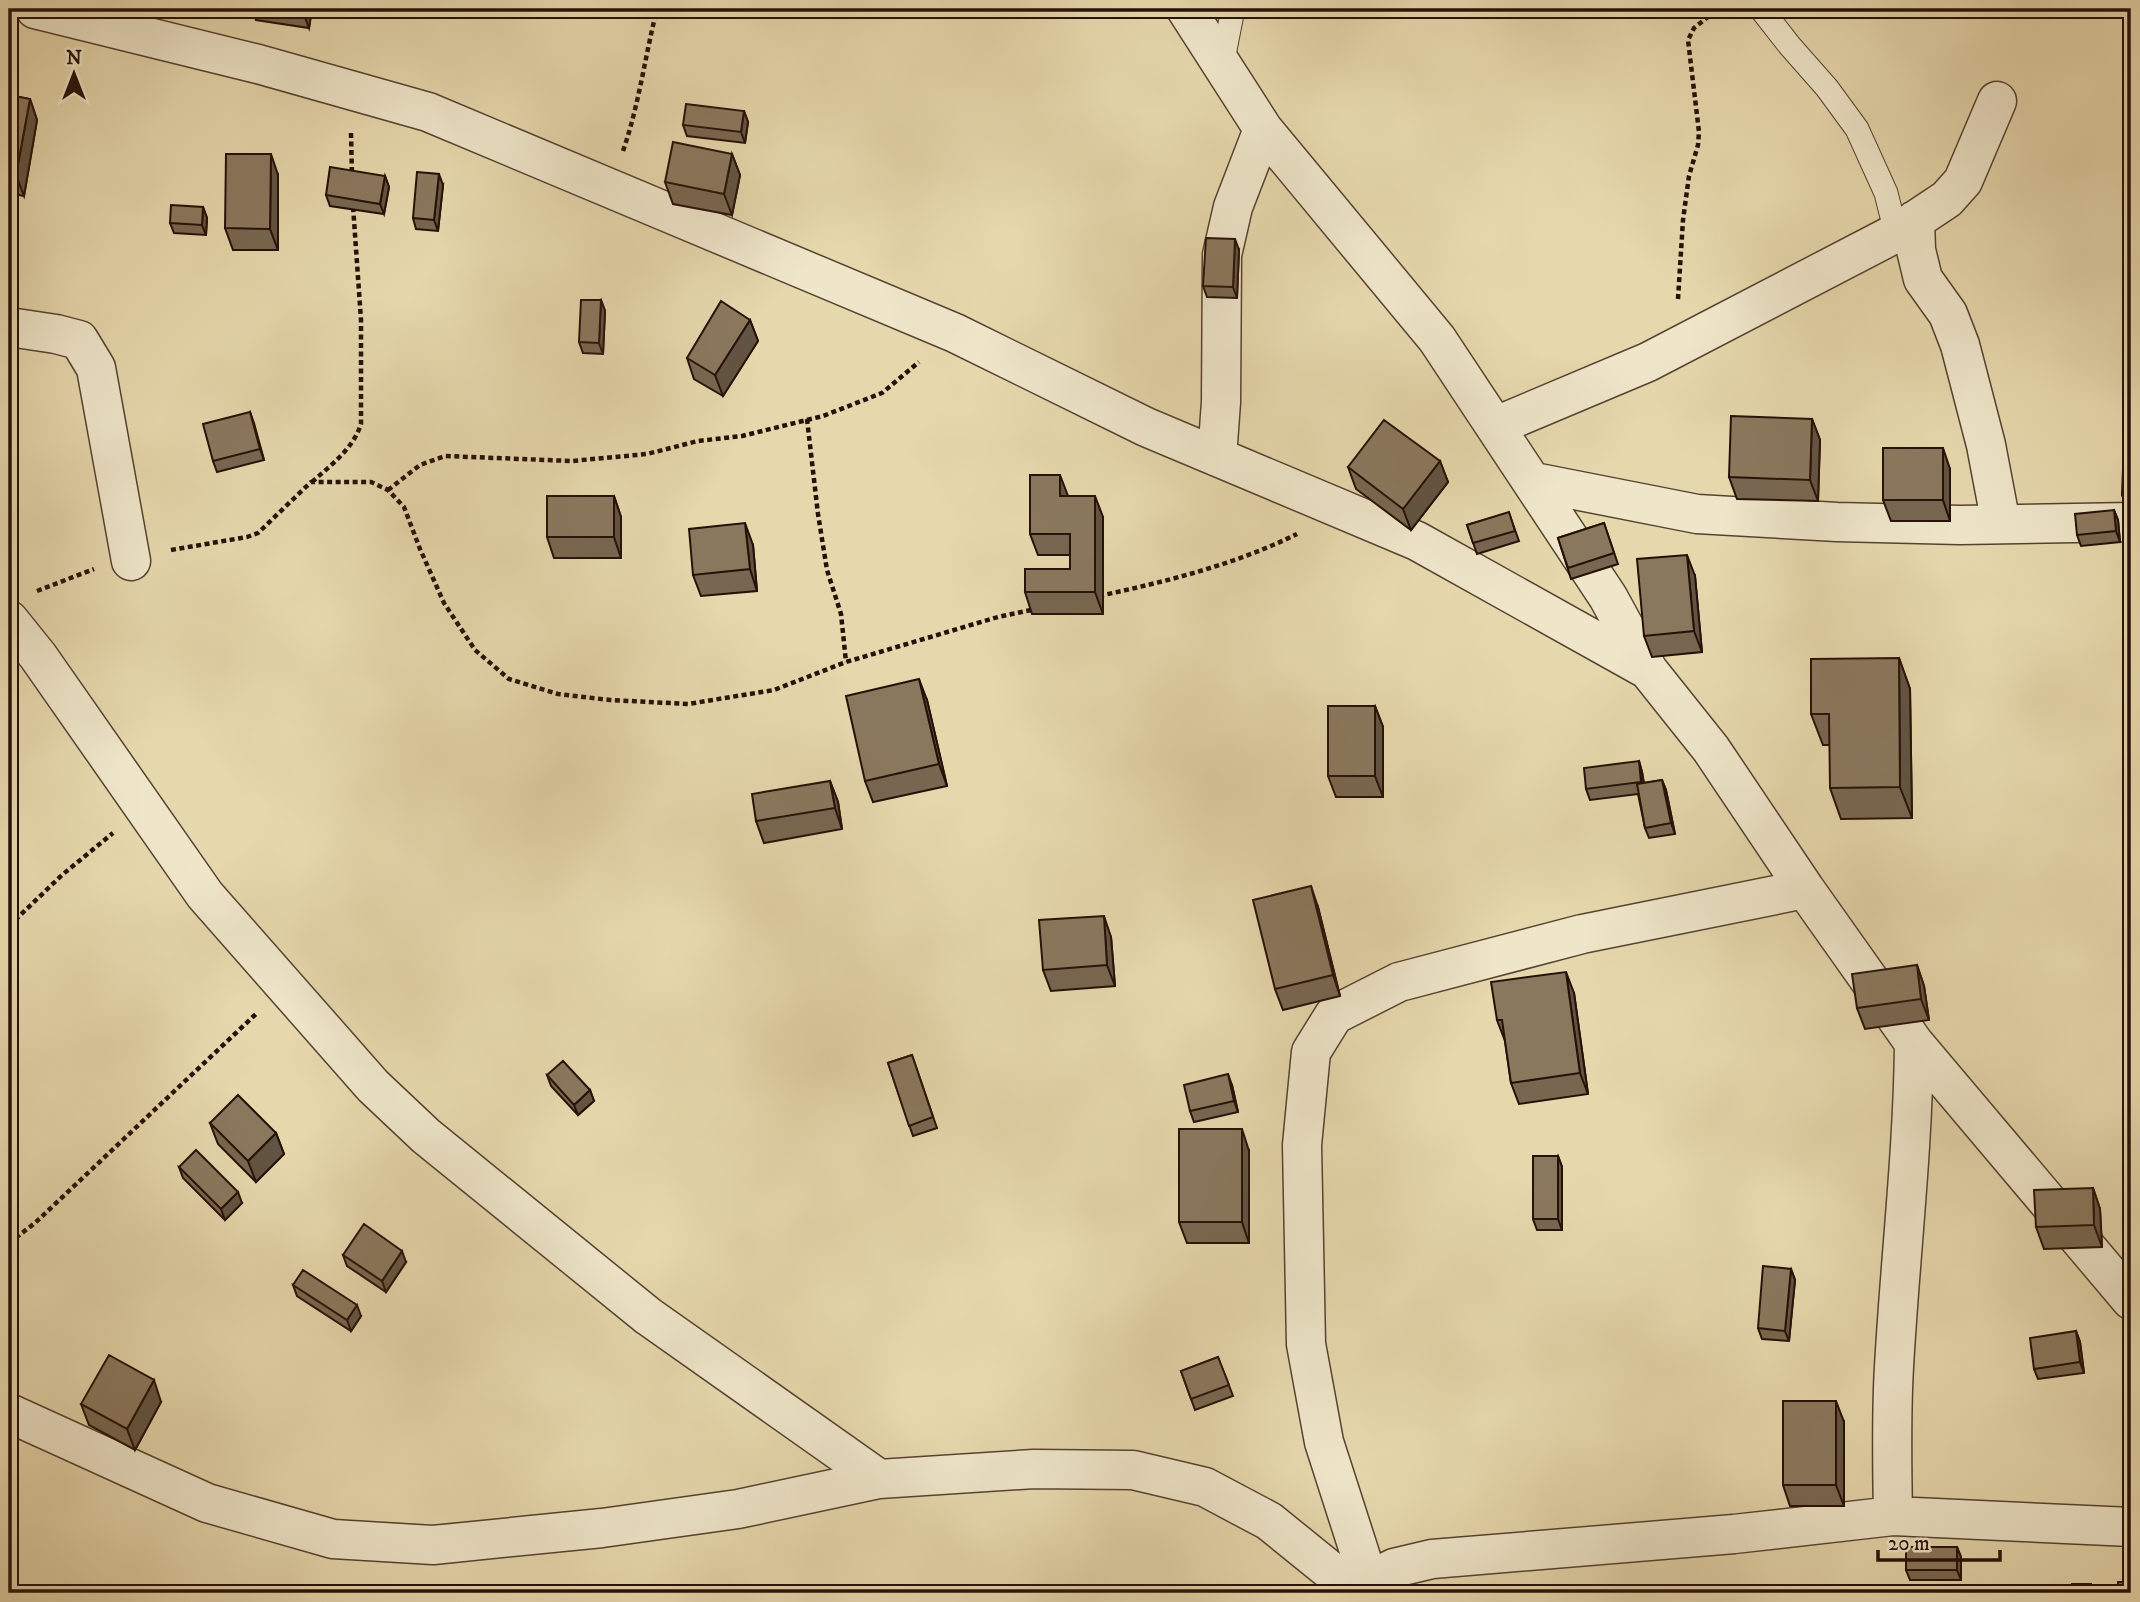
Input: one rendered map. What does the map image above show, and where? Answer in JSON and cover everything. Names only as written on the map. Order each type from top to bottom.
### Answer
[{"type":"street","points":[[35,9],[258,64],[428,112],[956,334],[1146,427],[1417,541],[1648,670]]},
{"type":"street","points":[[1186,9],[1264,129],[1437,339],[1608,597],[1648,670],[1711,749],[1805,889],[1914,1043],[2131,1300]]},
{"type":"street","points":[[1496,426],[1669,351],[1905,227],[1947,199],[1963,181],[1997,101]]},
{"type":"street","points":[[1217,457],[1221,402],[1222,255],[1233,207],[1264,129]]},
{"type":"street","points":[[1905,227],[1916,250],[1923,279],[1948,314],[1960,345],[1986,444],[2001,524]]},
{"type":"street","points":[[9,327],[79,340],[96,368],[131,561]]},
{"type":"street","points":[[1534,482],[1697,514],[1837,522],[2131,522]]},
{"type":"street","points":[[18,608],[38,656],[205,895],[373,1086],[426,1136],[648,1316],[879,1479]]},
{"type":"street","points":[[1357,1589],[1324,1442],[1306,1344],[1302,1145],[1311,1052],[1334,1015],[1399,982],[1582,934],[1805,889]]},
{"type":"street","points":[[1893,1516],[1891,1443],[1894,1367],[1913,1111],[1914,1043]]},
{"type":"street","points":[[9,1413],[207,1503],[333,1539],[433,1545],[602,1528],[738,1509],[879,1479],[1034,1469],[1133,1470],[1205,1487],[1258,1515],[1357,1589]]},
{"type":"street","points":[[1357,1589],[1394,1568],[1432,1559],[1734,1534],[1893,1516],[2131,1527]]},
{"type":"lane","points":[[1222,65],[1233,9]]},
{"type":"lane","points":[[1761,9],[1827,88],[1857,129],[1885,193],[1905,227]]},
{"type":"path","points":[[610,187],[633,124],[643,64],[657,9]]},
{"type":"path","points":[[1669,351],[1680,290],[1683,220],[1689,176],[1699,132],[1688,40],[1694,27],[1718,9]]},
{"type":"path","points":[[350,90],[352,179]]},
{"type":"path","points":[[18,608],[87,571],[184,546],[258,533],[340,457],[357,436],[361,424],[361,320],[353,204]]},
{"type":"path","points":[[388,490],[420,465],[445,456],[572,461],[648,454],[698,441],[742,436],[823,416],[882,393],[956,334]]},
{"type":"path","points":[[807,419],[817,514],[827,570],[841,614],[846,663]]},
{"type":"path","points":[[311,482],[371,482],[388,490],[404,507],[444,603],[475,650],[509,679],[558,694],[688,704],[774,690],[846,663],[998,617],[1049,606]]},
{"type":"path","points":[[1088,598],[1183,578],[1265,550],[1345,510]]},
{"type":"path","points":[[9,926],[62,875],[144,809]]},
{"type":"path","points":[[9,1243],[35,1223],[285,987]]},
{"type":"building","points":[[9,95],[30,99],[16,175],[9,173]]},
{"type":"building","points":[[686,104],[744,111],[741,132],[683,125]]},
{"type":"building","points":[[673,142],[732,154],[724,194],[665,182]]},
{"type":"building","points":[[226,154],[271,154],[270,229],[225,228]]},
{"type":"building","points":[[330,167],[385,176],[380,204],[326,195]]},
{"type":"building","points":[[417,172],[439,174],[434,220],[413,218]]},
{"type":"building","points":[[171,205],[203,207],[202,225],[170,223]]},
{"type":"building","points":[[1206,238],[1235,239],[1233,287],[1203,286]]},
{"type":"building","points":[[581,300],[601,300],[599,343],[579,342]]},
{"type":"building","points":[[721,301],[750,320],[715,375],[687,358]]},
{"type":"building","points":[[250,412],[260,449],[213,461],[203,424]]},
{"type":"building","points":[[1731,416],[1812,419],[1810,480],[1729,477]]},
{"type":"building","points":[[1384,420],[1440,461],[1403,509],[1348,467]]},
{"type":"building","points":[[2124,442],[2131,442],[2131,495],[2122,495]]},
{"type":"building","points":[[1883,448],[1943,448],[1943,500],[1883,500]]},
{"type":"building","points":[[1030,475],[1060,475],[1060,496],[1095,496],[1095,592],[1025,592],[1025,569],[1070,569],[1070,534],[1030,534]]},
{"type":"building","points":[[547,496],[614,496],[614,537],[547,537]]},
{"type":"building","points":[[2114,510],[2116,531],[2077,535],[2075,514]]},
{"type":"building","points":[[1509,512],[1515,531],[1473,543],[1467,525]]},
{"type":"building","points":[[745,523],[750,569],[693,575],[689,529]]},
{"type":"building","points":[[1604,523],[1614,553],[1568,568],[1558,538]]},
{"type":"building","points":[[1687,555],[1694,631],[1644,636],[1637,559]]},
{"type":"building","points":[[1899,658],[1900,787],[1830,788],[1829,714],[1811,714],[1811,659]]},
{"type":"building","points":[[919,679],[939,764],[865,781],[846,696]]},
{"type":"building","points":[[1328,706],[1375,706],[1375,776],[1328,776]]},
{"type":"building","points":[[1639,761],[1641,782],[1586,789],[1584,768]]},
{"type":"building","points":[[1662,780],[1671,823],[1645,828],[1637,784]]},
{"type":"building","points":[[830,781],[835,808],[756,821],[752,794]]},
{"type":"building","points":[[1311,886],[1333,975],[1275,989],[1253,900]]},
{"type":"building","points":[[1104,916],[1107,965],[1043,970],[1039,920]]},
{"type":"building","points":[[1917,965],[1921,999],[1857,1008],[1852,974]]},
{"type":"building","points":[[1566,972],[1580,1073],[1511,1083],[1502,1020],[1497,1020],[1491,982]]},
{"type":"building","points":[[912,1055],[933,1117],[909,1126],[888,1063]]},
{"type":"building","points":[[563,1061],[590,1090],[574,1105],[547,1075]]},
{"type":"building","points":[[1228,1074],[1234,1101],[1190,1111],[1184,1085]]},
{"type":"building","points":[[238,1095],[276,1133],[248,1161],[210,1123]]},
{"type":"building","points":[[1179,1129],[1242,1129],[1242,1222],[1179,1222]]},
{"type":"building","points":[[196,1150],[238,1192],[221,1209],[179,1167]]},
{"type":"building","points":[[1533,1156],[1558,1156],[1558,1219],[1533,1219]]},
{"type":"building","points":[[2093,1188],[2094,1225],[2036,1227],[2034,1190]]},
{"type":"building","points":[[364,1224],[402,1251],[382,1281],[343,1255]]},
{"type":"building","points":[[1763,1266],[1791,1269],[1785,1331],[1758,1328]]},
{"type":"building","points":[[303,1270],[357,1305],[347,1320],[293,1285]]},
{"type":"building","points":[[2076,1331],[2080,1362],[2034,1369],[2030,1338]]},
{"type":"building","points":[[109,1355],[154,1380],[127,1429],[81,1404]]},
{"type":"building","points":[[1218,1357],[1229,1385],[1191,1399],[1181,1371]]},
{"type":"building","points":[[1783,1401],[1836,1401],[1836,1485],[1783,1485]]},
{"type":"building","points":[[1906,1547],[1957,1547],[1957,1570],[1906,1570]]},
{"type":"building","points":[[2118,1582],[2131,1582],[2131,1593],[2118,1593]]},
{"type":"building","points":[[2072,1584],[2091,1584],[2091,1593],[2072,1593]]}]
